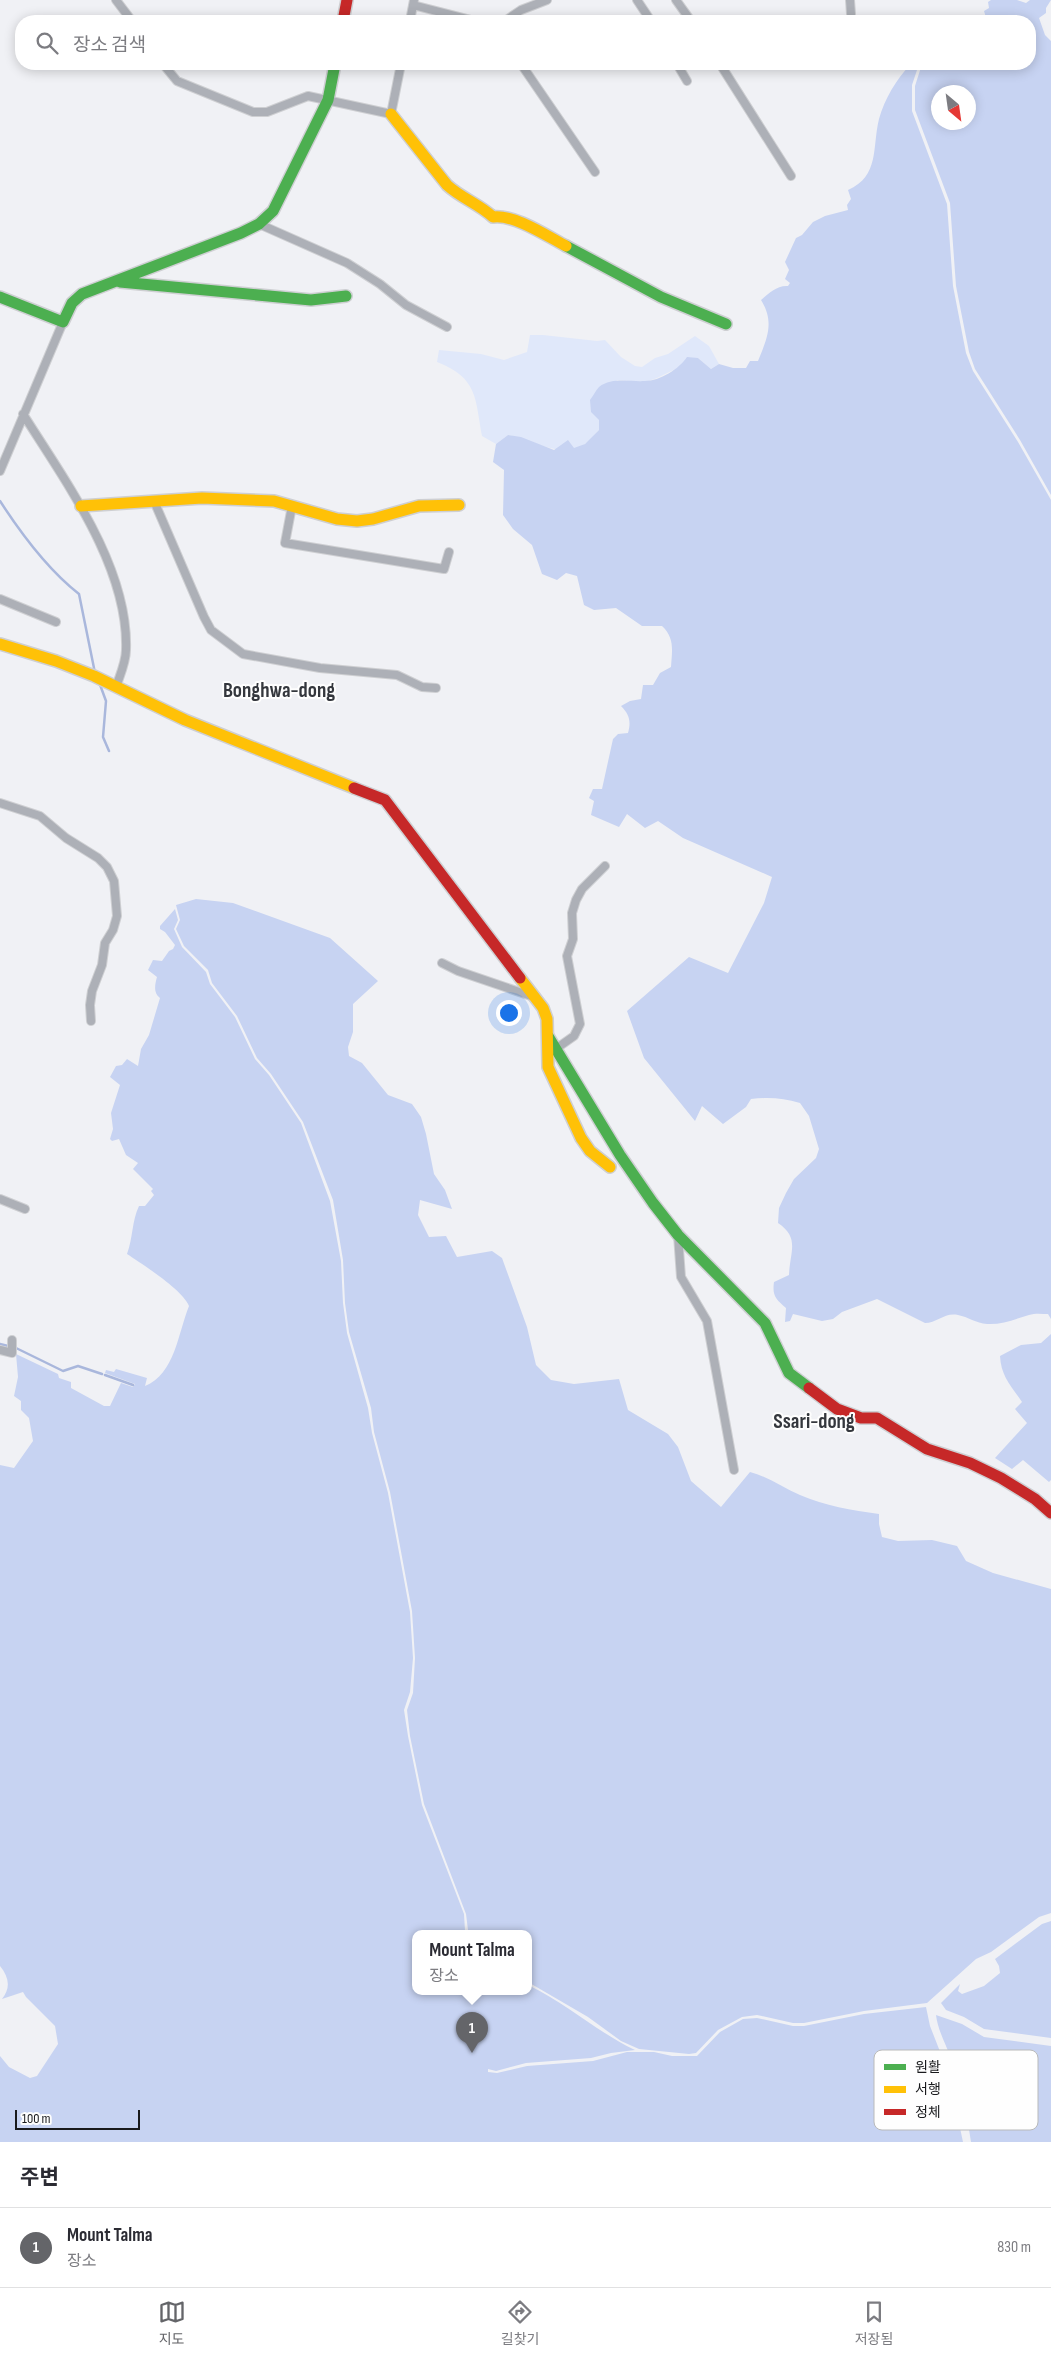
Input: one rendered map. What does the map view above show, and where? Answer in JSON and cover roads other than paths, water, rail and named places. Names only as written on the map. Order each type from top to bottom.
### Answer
[{"type":"street","points":[[116,0],[127,15]]},
{"type":"street","points":[[344,15],[348,0]]},
{"type":"street","points":[[514,15],[521,10],[547,0]]},
{"type":"street","points":[[637,0],[647,15]]},
{"type":"street","points":[[676,0],[687,15]]},
{"type":"street","points":[[851,0],[851,14]]},
{"type":"street","points":[[414,3],[455,15]]},
{"type":"street","points":[[168,70],[177,81],[253,112],[267,112],[308,96],[391,114],[447,185],[481,206],[493,217],[501,216],[537,230],[661,297],[726,324]]},
{"type":"street","points":[[0,471],[72,302],[82,294],[259,224],[273,211],[328,100],[334,70]]},
{"type":"street","points":[[391,114],[400,70]]},
{"type":"street","points":[[525,70],[595,172]]},
{"type":"street","points":[[681,70],[687,81]]},
{"type":"street","points":[[724,70],[791,176]]},
{"type":"street","points":[[259,224],[347,263],[380,284],[406,305],[447,327]]},
{"type":"street","points":[[116,281],[311,300],[346,296]]},
{"type":"street","points":[[0,297],[63,322]]},
{"type":"street","points":[[23,414],[81,506],[102,548],[114,583],[125,624],[126,652],[116,687]]},
{"type":"street","points":[[81,506],[202,498],[274,501],[337,519],[357,522],[419,506],[459,505]]},
{"type":"street","points":[[154,501],[204,617],[212,630],[243,654],[320,668],[397,675],[422,687],[436,688]]},
{"type":"street","points":[[292,506],[285,543],[444,569],[449,552]]},
{"type":"street","points":[[0,598],[56,622]]},
{"type":"street","points":[[0,644],[56,661],[94,676],[185,720],[385,800],[543,1008],[547,1019],[548,1068],[581,1138],[590,1151],[610,1167]]},
{"type":"street","points":[[0,803],[40,816],[66,838],[98,858],[107,867],[114,881],[117,916],[113,930],[105,943],[102,965],[92,991],[90,1005],[91,1021]]},
{"type":"street","points":[[557,1048],[574,1036],[580,1024],[567,956],[572,939],[572,913],[582,889],[605,866]]},
{"type":"street","points":[[442,963],[458,971],[534,996]]},
{"type":"street","points":[[548,1036],[620,1155],[653,1203],[678,1235],[765,1323],[789,1373],[837,1409],[850,1415],[877,1418],[926,1449],[970,1463],[1001,1478],[1036,1499],[1051,1513]]},
{"type":"street","points":[[0,1199],[25,1209]]},
{"type":"street","points":[[678,1235],[681,1277],[708,1321],[734,1470]]},
{"type":"street","points":[[0,1350],[12,1353],[12,1340]]},
{"type":"waterway","points":[[0,501],[36,551],[56,574],[79,594],[95,673]]},
{"type":"waterway","points":[[99,682],[106,701],[103,737],[109,751]]},
{"type":"waterway","points":[[0,1344],[8,1346]]},
{"type":"waterway","points":[[14,1347],[63,1371],[78,1366],[102,1374]]},
{"type":"waterway","points":[[105,1375],[133,1385]]},
{"type":"place","name":"Mount Talma","points":[[472,2053]]},
{"type":"district","name":"Bonghwa-dong","points":[[279,690]]},
{"type":"district","name":"Ssari-dong","points":[[814,1421]]}]
